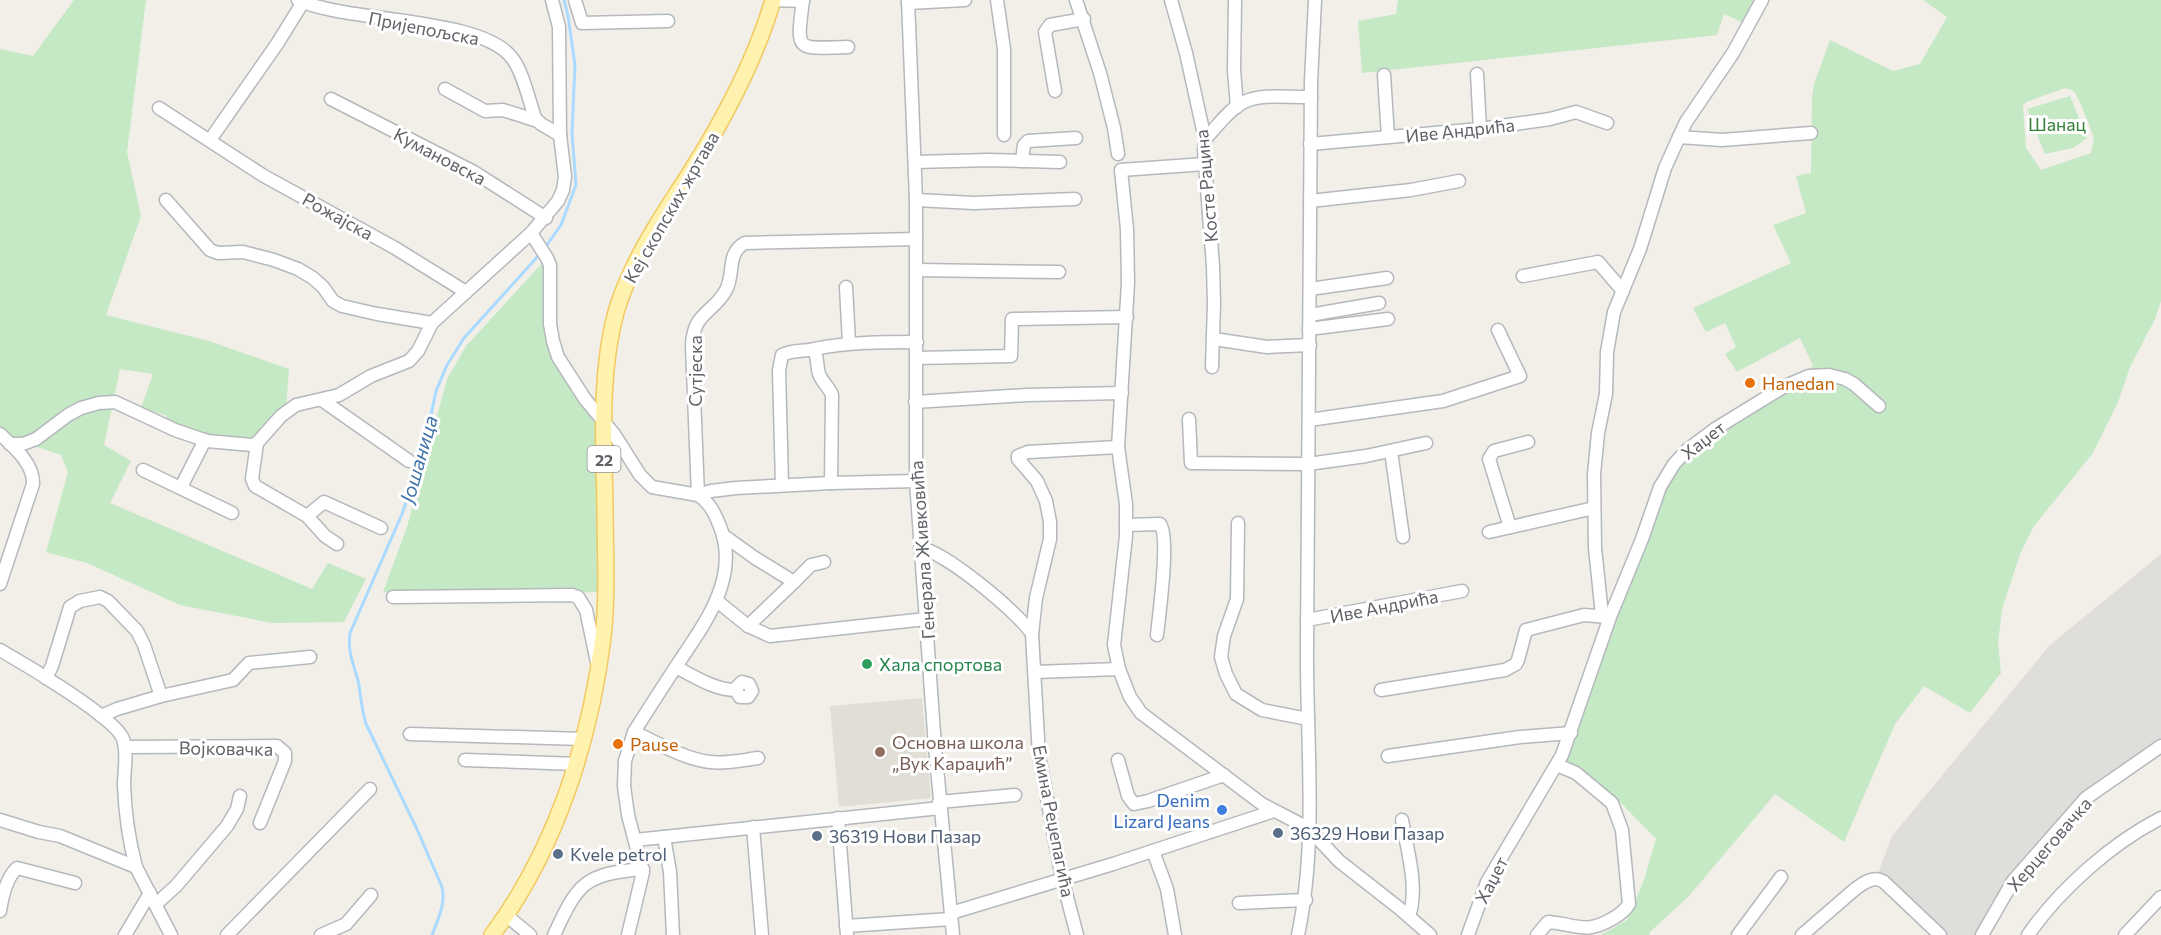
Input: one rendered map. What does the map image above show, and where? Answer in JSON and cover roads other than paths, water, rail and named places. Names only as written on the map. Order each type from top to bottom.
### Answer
[{"type":"main road","name":"Кеј скопских жртава","points":[[492,935],[507,916],[547,841],[577,764],[598,669],[603,636],[605,593],[603,423],[610,342],[623,290],[660,218],[689,175],[733,99],[755,51],[773,0]]},
{"type":"street","points":[[337,544],[325,536],[307,516],[255,486],[252,479],[258,443],[268,429],[296,405],[344,393],[371,376],[409,361],[418,351],[432,323],[493,267],[534,237],[558,201],[566,177],[560,135],[559,21],[552,0]]},
{"type":"street","points":[[575,0],[582,23],[668,21]]},
{"type":"street","name":"Кеј скопских жртава","points":[[773,0],[803,0],[798,37],[802,44],[810,48],[848,47]]},
{"type":"street","points":[[908,2],[965,0]]},
{"type":"street","points":[[998,0],[1003,41],[1004,135]]},
{"type":"street","points":[[1077,0],[1107,97],[1118,154]]},
{"type":"street","name":"Косте Рацина","points":[[1171,0],[1186,53],[1205,139],[1213,266],[1212,367]]},
{"type":"street","points":[[1235,0],[1234,70],[1237,106]]},
{"type":"street","name":"Иве Андрића","points":[[1298,935],[1306,900],[1308,828],[1310,144],[1315,0]]},
{"type":"street","name":"Хаџет","points":[[1606,616],[1596,569],[1595,454],[1606,394],[1607,352],[1614,312],[1640,249],[1665,168],[1686,122],[1733,53],[1762,0]]},
{"type":"street","points":[[210,140],[277,44],[300,1]]},
{"type":"street","name":"Пријепољска","points":[[300,1],[347,14],[445,28],[497,44],[516,63],[538,121]]},
{"type":"street","name":"Генерала Живковића","points":[[908,2],[916,200],[916,481],[952,935]]},
{"type":"street","points":[[1055,91],[1045,32],[1050,25],[1084,19]]},
{"type":"street","points":[[1477,74],[1480,129]]},
{"type":"street","points":[[1384,75],[1388,137]]},
{"type":"street","points":[[445,89],[485,111],[504,110],[538,121],[560,135]]},
{"type":"street","points":[[1205,139],[1237,106],[1245,102],[1258,98],[1311,98]]},
{"type":"street","name":"Кумановска","points":[[331,99],[474,172],[546,218]]},
{"type":"street","name":"Рожајска","points":[[159,108],[264,176],[395,248],[466,292]]},
{"type":"street","name":"Иве Андрића","points":[[1310,144],[1480,129],[1550,119],[1576,112],[1607,123]]},
{"type":"street","points":[[1679,137],[1722,140],[1811,133]]},
{"type":"street","points":[[1022,161],[1024,146],[1028,141],[1076,138]]},
{"type":"street","points":[[915,162],[1060,162]]},
{"type":"street","points":[[1205,164],[1122,170],[1128,261],[1127,317],[1118,447],[1126,525],[1126,553],[1114,645],[1119,669],[1137,708],[1224,776],[1274,811],[1308,828],[1339,861],[1430,935]]},
{"type":"street","points":[[1310,201],[1411,190],[1459,181]]},
{"type":"street","points":[[916,200],[974,202],[1075,199]]},
{"type":"street","points":[[166,200],[214,252],[243,252],[298,269],[313,278],[333,301],[342,306],[432,323]]},
{"type":"street","points":[[534,237],[547,258],[550,274],[549,309],[554,348],[573,382],[603,423],[614,434],[647,484],[663,490],[698,495],[720,489],[782,485],[916,481]]},
{"type":"street","name":"Сутјеска","points":[[698,495],[692,339],[698,321],[725,291],[732,258],[737,248],[745,243],[916,239]]},
{"type":"street","points":[[1523,276],[1598,262],[1623,291]]},
{"type":"street","points":[[917,270],[1059,272]]},
{"type":"street","points":[[1310,289],[1387,279]]},
{"type":"street","points":[[846,287],[849,343]]},
{"type":"street","points":[[1310,315],[1378,303]]},
{"type":"street","points":[[917,358],[1011,356],[1012,319],[1127,317]]},
{"type":"street","points":[[1309,329],[1388,319]]},
{"type":"street","points":[[1309,420],[1443,401],[1520,376],[1498,330]]},
{"type":"street","points":[[1214,339],[1267,347],[1310,345]]},
{"type":"street","points":[[782,485],[780,358],[789,351],[813,350],[849,343],[917,342]]},
{"type":"street","points":[[813,350],[817,356],[820,376],[832,395],[831,483]]},
{"type":"street","name":"Хаџет","points":[[1468,935],[1478,903],[1491,875],[1557,765],[1571,732],[1606,616],[1642,539],[1662,480],[1674,464],[1687,450],[1754,404],[1785,386],[1809,376],[1829,375],[1845,379],[1879,406]]},
{"type":"street","points":[[915,402],[1027,395],[1122,393]]},
{"type":"street","points":[[322,400],[409,461]]},
{"type":"street","points":[[10,444],[29,442],[81,408],[108,402],[122,405],[176,430],[206,440],[244,446],[258,443]]},
{"type":"street","points":[[1189,419],[1191,463],[1308,464],[1366,456],[1426,443]]},
{"type":"street","points":[[0,434],[28,465],[33,475],[33,484],[0,584]]},
{"type":"street","points":[[181,487],[206,440]]},
{"type":"street","points":[[1510,527],[1489,459],[1494,451],[1528,442]]},
{"type":"street","name":"Емина Реџепагића","points":[[1077,935],[1062,878],[1039,756],[1032,634],[1036,598],[1050,539],[1050,522],[1046,501],[1037,481],[1020,463],[1018,456],[1028,452],[1118,447]]},
{"type":"street","points":[[1391,451],[1403,537]]},
{"type":"street","points":[[143,470],[232,513]]},
{"type":"street","points":[[628,935],[642,884],[643,869],[628,815],[623,778],[628,750],[634,732],[708,618],[717,601],[725,569],[723,535],[710,506],[698,495]]},
{"type":"street","points":[[307,516],[324,502],[381,528]]},
{"type":"street","points":[[1489,532],[1594,508]]},
{"type":"street","points":[[1238,522],[1237,599],[1224,636],[1221,657],[1226,674],[1236,694],[1262,710],[1308,719]]},
{"type":"street","points":[[1126,525],[1160,524],[1164,531],[1163,573],[1157,635]]},
{"type":"street","points":[[723,535],[794,582]]},
{"type":"street","points":[[920,548],[937,553],[948,560],[1008,609],[1032,634]]},
{"type":"street","points":[[748,626],[811,565],[824,562]]},
{"type":"street","name":"Иве Андрића","points":[[1307,620],[1462,591]]},
{"type":"street","name":"Кеј скопских жртава","points":[[393,597],[572,595],[578,597],[586,610],[598,669]]},
{"type":"street","points":[[46,678],[52,666],[70,607],[80,601],[100,597],[108,601],[135,627],[144,645],[160,696]]},
{"type":"street","points":[[717,601],[759,633],[775,636],[926,619]]},
{"type":"street","points":[[1381,690],[1505,670],[1516,664],[1526,630],[1584,615],[1606,616]]},
{"type":"street","points":[[0,650],[46,678],[117,729],[125,747],[125,806],[136,867],[171,935]]},
{"type":"street","points":[[101,716],[160,696],[233,680],[249,663],[310,657]]},
{"type":"street","points":[[676,667],[707,683],[736,690]]},
{"type":"street","points":[[1035,672],[1119,669]]},
{"type":"street","points":[[634,732],[701,760],[716,762],[758,758]]},
{"type":"street","points":[[1388,756],[1571,732]]},
{"type":"street","points":[[410,734],[583,739]]},
{"type":"street","name":"Војковачка","points":[[125,747],[277,746],[285,753],[285,761],[260,823]]},
{"type":"street","name":"Херцеговачка","points":[[1982,935],[2013,881],[2086,798],[2161,746]]},
{"type":"street","points":[[465,760],[577,764]]},
{"type":"street","points":[[1118,760],[1128,796],[1134,804],[1224,776]]},
{"type":"street","points":[[1537,935],[1548,922],[1592,928],[1614,918],[1629,904],[1622,830],[1614,808],[1608,800],[1576,773],[1557,765]]},
{"type":"street","points":[[227,935],[370,789]]},
{"type":"street","points":[[635,840],[838,818],[1015,795]]},
{"type":"street","points":[[125,935],[153,898],[176,886],[227,826],[237,809],[240,796]]},
{"type":"street","points":[[838,818],[846,930],[951,916],[1062,878],[1274,811]]},
{"type":"street","points":[[2028,935],[2055,901],[2083,875],[2134,834],[2158,819]]},
{"type":"street","points":[[0,820],[60,836],[136,867]]},
{"type":"street","points":[[1402,820],[1413,887],[1409,916]]},
{"type":"street","points":[[753,827],[762,935]]},
{"type":"street","points":[[664,837],[670,872],[673,935]]},
{"type":"street","points":[[1153,851],[1167,889],[1174,935]]},
{"type":"street","points":[[0,905],[12,873],[17,868],[75,884]]},
{"type":"street","points":[[554,935],[569,903],[579,889],[589,881],[607,874],[643,869]]},
{"type":"street","points":[[1738,935],[1781,878]]},
{"type":"street","points":[[1802,935],[1819,918],[1863,883],[1876,879],[1884,882],[1940,935]]},
{"type":"street","points":[[321,935],[346,924],[371,895]]},
{"type":"street","points":[[2125,935],[2161,897]]},
{"type":"street","points":[[1239,903],[1306,900]]},
{"type":"street","points":[[507,916],[530,935]]},
{"type":"waterway","name":"Јошаница","points":[[544,249],[561,225],[576,185],[572,133],[575,65],[564,0]]},
{"type":"waterway","name":"Јошаница","points":[[432,935],[442,905],[442,887],[366,724],[359,685],[350,654],[350,633],[402,514],[422,458],[436,391],[447,365],[464,338],[540,254]]},
{"type":"place","name":"Hanedan","points":[[1750,383]]},
{"type":"place","name":"Хала спортова","points":[[867,664]]},
{"type":"place","name":"Pause","points":[[618,744]]},
{"type":"place","name":"Основна школа „Вук Караџић”","points":[[880,752]]},
{"type":"place","name":"Denim Lizard Jeans","points":[[1222,810]]},
{"type":"place","name":"36329 Нови Пазар","points":[[1278,833]]},
{"type":"place","name":"36319 Нови Пазар","points":[[817,836]]},
{"type":"place","name":"Kvele petrol","points":[[558,854]]},
{"type":"park label","name":"Шанац","points":[[2057,124]]}]
